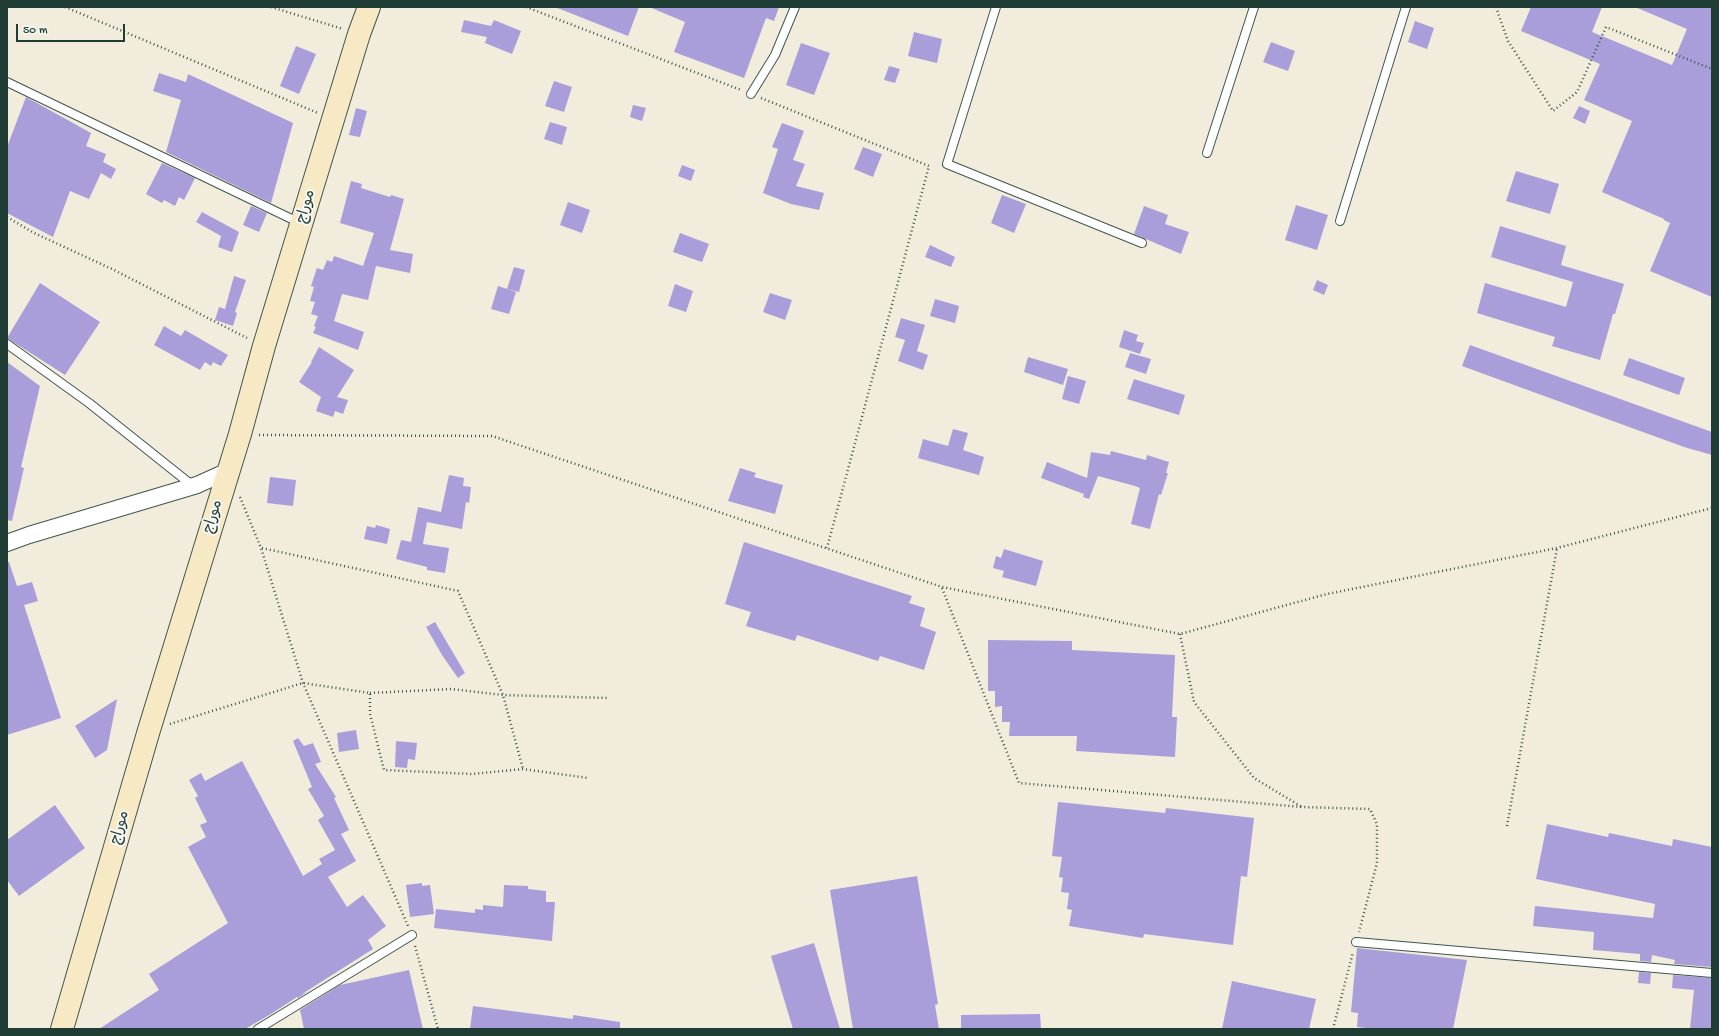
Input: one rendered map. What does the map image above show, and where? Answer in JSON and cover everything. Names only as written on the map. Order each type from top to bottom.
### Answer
[{"type":"main road","name":"موراج","points":[[62,1029],[149,730],[240,434],[264,346],[359,34],[369,7]]},
{"type":"street","points":[[7,543],[29,535],[193,486],[228,471]]},
{"type":"lane","points":[[750,94],[775,55],[795,7]]},
{"type":"lane","points":[[996,7],[947,164],[1142,243]]},
{"type":"lane","points":[[1207,154],[1254,7]]},
{"type":"lane","points":[[1340,221],[1406,7]]},
{"type":"lane","points":[[7,82],[302,224]]},
{"type":"lane","points":[[7,344],[88,403],[193,486]]},
{"type":"lane","points":[[258,1029],[412,935]]},
{"type":"lane","points":[[1356,942],[1712,973]]},
{"type":"path","points":[[65,7],[297,106],[333,119]]},
{"type":"path","points":[[271,7],[359,34]]},
{"type":"path","points":[[526,7],[750,94],[929,166],[827,548]]},
{"type":"path","points":[[1496,7],[1508,41],[1553,111],[1577,92],[1606,27],[1712,69]]},
{"type":"path","points":[[7,217],[34,233],[112,269],[264,346]]},
{"type":"path","points":[[240,434],[492,436],[942,587],[1180,634],[1327,594],[1557,548],[1712,508]]},
{"type":"path","points":[[228,471],[261,548],[303,682],[412,935],[438,1029]]},
{"type":"path","points":[[261,548],[458,591],[503,695],[524,769]]},
{"type":"path","points":[[1507,826],[1557,548]]},
{"type":"path","points":[[942,587],[1019,783],[1302,807],[1370,810],[1377,824],[1377,863],[1333,1029]]},
{"type":"path","points":[[1180,634],[1194,702],[1254,778],[1302,807]]},
{"type":"path","points":[[149,730],[303,682],[370,693],[451,689],[503,695],[608,698]]},
{"type":"path","points":[[370,693],[370,714],[384,770],[472,774],[524,769],[588,778]]},
{"type":"building","points":[[555,7],[639,7],[628,36]]},
{"type":"building","points":[[649,7],[779,7],[774,21],[766,18],[744,78],[674,52],[685,22]]},
{"type":"building","points":[[1531,7],[1602,7],[1592,32],[1672,65],[1687,29],[1635,7],[1712,7],[1712,297],[1650,271],[1670,223],[1602,192],[1632,121],[1584,100],[1600,64],[1521,31]]},
{"type":"building","points":[[464,20],[491,26],[494,20],[521,31],[512,54],[485,43],[487,37],[461,32]]},
{"type":"building","points":[[1415,21],[1434,28],[1427,49],[1408,42]]},
{"type":"building","points":[[914,32],[942,39],[937,63],[908,56]]},
{"type":"building","points":[[1271,42],[1295,51],[1288,71],[1263,62]]},
{"type":"building","points":[[801,43],[830,53],[814,95],[786,85]]},
{"type":"building","points":[[296,46],[316,54],[299,94],[280,86]]},
{"type":"building","points":[[889,66],[900,69],[895,83],[884,80]]},
{"type":"building","points":[[159,73],[186,82],[188,74],[293,123],[271,203],[166,152],[181,100],[153,91]]},
{"type":"building","points":[[554,81],[572,87],[564,112],[545,106]]},
{"type":"building","points":[[26,97],[91,133],[86,146],[106,154],[103,162],[116,169],[111,179],[101,173],[89,199],[70,191],[53,237],[7,213],[7,147]]},
{"type":"building","points":[[633,105],[646,108],[642,121],[630,117]]},
{"type":"building","points":[[1579,106],[1590,111],[1585,124],[1573,118]]},
{"type":"building","points":[[356,108],[367,111],[360,137],[349,135]]},
{"type":"building","points":[[550,122],[567,127],[562,145],[544,139]]},
{"type":"building","points":[[782,123],[804,131],[793,160],[805,164],[796,186],[824,193],[819,210],[791,204],[763,193],[778,149],[772,147]]},
{"type":"building","points":[[863,147],[882,154],[873,177],[854,169]]},
{"type":"building","points":[[162,163],[195,178],[184,200],[179,197],[175,206],[164,200],[162,203],[146,194]]},
{"type":"building","points":[[682,165],[695,170],[691,181],[678,176]]},
{"type":"building","points":[[1516,171],[1559,184],[1550,214],[1506,201]]},
{"type":"building","points":[[351,181],[362,184],[361,188],[390,197],[391,195],[404,199],[390,250],[413,254],[410,273],[376,266],[368,300],[342,294],[334,321],[364,332],[358,350],[313,333],[318,316],[311,314],[315,302],[310,301],[314,287],[311,286],[317,268],[323,270],[327,260],[332,262],[334,256],[363,266],[374,233],[340,223]]},
{"type":"building","points":[[1002,195],[1026,204],[1014,233],[991,223]]},
{"type":"building","points":[[568,202],[590,210],[582,233],[560,225]]},
{"type":"building","points":[[1296,205],[1328,215],[1317,250],[1285,240]]},
{"type":"building","points":[[251,206],[267,213],[259,232],[243,225]]},
{"type":"building","points":[[1144,206],[1168,215],[1165,224],[1189,232],[1181,254],[1134,234]]},
{"type":"building","points":[[202,212],[239,232],[232,252],[218,247],[221,236],[196,222]]},
{"type":"building","points":[[1500,226],[1566,246],[1561,265],[1624,284],[1615,314],[1613,314],[1600,360],[1552,346],[1555,337],[1477,313],[1485,283],[1566,307],[1573,282],[1491,257]]},
{"type":"building","points":[[680,233],[709,244],[702,262],[673,252]]},
{"type":"building","points":[[930,245],[955,257],[951,267],[925,257]]},
{"type":"building","points":[[514,267],[525,270],[519,292],[507,289]]},
{"type":"building","points":[[234,276],[246,280],[235,312],[237,313],[233,326],[215,320],[219,307],[225,309]]},
{"type":"building","points":[[1317,280],[1328,285],[1324,295],[1313,290]]},
{"type":"building","points":[[40,283],[100,322],[65,375],[7,338]]},
{"type":"building","points":[[675,284],[693,291],[686,312],[668,306]]},
{"type":"building","points":[[498,286],[516,292],[509,314],[491,309]]},
{"type":"building","points":[[770,293],[792,300],[785,320],[763,312]]},
{"type":"building","points":[[935,299],[959,306],[955,323],[930,316]]},
{"type":"building","points":[[901,318],[925,325],[917,351],[928,355],[923,370],[898,361],[905,340],[895,337]]},
{"type":"building","points":[[164,326],[181,336],[185,330],[228,355],[221,366],[213,362],[211,366],[205,362],[200,370],[154,345]]},
{"type":"building","points":[[1124,330],[1138,335],[1136,341],[1144,343],[1140,354],[1119,347]]},
{"type":"building","points":[[1470,345],[1712,432],[1712,455],[1684,447],[1462,366]]},
{"type":"building","points":[[319,347],[354,370],[337,397],[348,400],[343,414],[335,411],[333,417],[316,411],[321,397],[299,382],[312,362]]},
{"type":"building","points":[[1130,353],[1151,359],[1146,374],[1125,367]]},
{"type":"building","points":[[1028,357],[1068,369],[1063,385],[1024,372]]},
{"type":"building","points":[[1629,358],[1685,378],[1679,395],[1623,375]]},
{"type":"building","points":[[7,362],[40,386],[21,467],[24,468],[12,521],[7,520]]},
{"type":"building","points":[[1068,376],[1086,381],[1079,404],[1062,399]]},
{"type":"building","points":[[1134,379],[1185,395],[1179,415],[1127,399]]},
{"type":"building","points":[[953,429],[968,433],[963,450],[984,457],[979,475],[918,458],[923,439],[948,446]]},
{"type":"building","points":[[1111,451],[1146,460],[1147,455],[1169,462],[1166,473],[1168,473],[1161,495],[1159,494],[1150,529],[1131,524],[1140,488],[1098,476],[1089,499],[1083,497],[1084,494],[1041,478],[1047,462],[1087,478],[1091,452],[1110,455]]},
{"type":"building","points":[[740,468],[756,473],[754,477],[783,485],[775,514],[728,501]]},
{"type":"building","points":[[449,475],[464,478],[463,486],[471,487],[469,503],[466,502],[462,529],[427,522],[423,544],[449,548],[445,573],[427,570],[427,567],[396,559],[401,540],[411,542],[418,507],[441,512]]},
{"type":"building","points":[[270,477],[296,480],[293,506],[267,503]]},
{"type":"building","points":[[376,525],[390,529],[387,544],[364,539],[367,526],[375,528]]},
{"type":"building","points":[[744,542],[912,596],[909,603],[925,608],[920,626],[936,632],[924,670],[880,656],[878,661],[797,635],[795,641],[746,626],[751,612],[725,604]]},
{"type":"building","points":[[1004,549],[1043,561],[1036,586],[1002,577],[1004,571],[993,568],[996,556],[1001,558]]},
{"type":"building","points":[[7,562],[9,562],[17,586],[32,582],[38,601],[24,605],[61,718],[7,735]]},
{"type":"building","points":[[435,622],[465,673],[458,678],[442,655],[426,627]]},
{"type":"building","points":[[988,640],[1072,641],[1072,650],[1175,655],[1172,717],[1177,717],[1175,757],[1076,751],[1077,736],[1009,736],[1010,722],[1002,722],[1002,706],[995,707],[995,691],[988,691]]},
{"type":"building","points":[[117,699],[107,750],[95,758],[75,726]]},
{"type":"building","points":[[356,730],[359,749],[339,752],[337,733]]},
{"type":"building","points":[[298,738],[304,746],[313,743],[321,762],[315,764],[336,797],[334,798],[349,830],[341,834],[356,861],[328,877],[347,907],[363,895],[386,926],[368,940],[373,949],[298,998],[297,997],[245,1029],[99,1029],[159,990],[149,974],[228,923],[188,847],[206,837],[200,825],[207,822],[195,798],[198,796],[189,780],[201,773],[205,781],[242,761],[303,876],[322,864],[319,859],[335,850],[318,820],[324,816],[308,789],[312,787],[293,741]]},
{"type":"building","points":[[396,741],[417,743],[415,760],[408,759],[407,768],[395,767]]},
{"type":"building","points":[[1058,802],[1165,813],[1166,808],[1254,818],[1247,877],[1241,876],[1233,945],[1144,934],[1143,938],[1069,926],[1072,910],[1067,909],[1069,893],[1061,892],[1063,878],[1059,877],[1062,857],[1052,856]]},
{"type":"building","points":[[55,805],[85,848],[19,896],[7,880],[7,840]]},
{"type":"building","points":[[1547,824],[1608,837],[1609,833],[1672,846],[1673,839],[1712,847],[1712,967],[1674,964],[1675,960],[1652,955],[1651,962],[1640,961],[1640,954],[1593,950],[1594,932],[1533,926],[1535,906],[1653,918],[1655,904],[1536,879]]},
{"type":"building","points":[[917,876],[938,1004],[935,1005],[939,1029],[853,1029],[830,890]]},
{"type":"building","points":[[422,883],[422,886],[430,885],[434,914],[410,917],[406,885]]},
{"type":"building","points":[[504,885],[528,886],[528,889],[546,891],[546,902],[555,902],[552,941],[434,928],[436,909],[475,913],[475,909],[483,910],[483,905],[503,907]]},
{"type":"building","points":[[814,943],[840,1029],[793,1029],[771,956]]},
{"type":"building","points":[[1357,948],[1467,960],[1453,1029],[1375,1029],[1357,1027],[1358,1013],[1351,1012]]},
{"type":"building","points":[[409,970],[423,1029],[304,1029],[300,1010],[340,985]]},
{"type":"building","points":[[1639,972],[1651,973],[1650,984],[1638,983]]},
{"type":"building","points":[[1673,975],[1712,978],[1712,1029],[1690,1029],[1694,990],[1672,988]]},
{"type":"building","points":[[1232,981],[1316,999],[1309,1029],[1222,1029]]},
{"type":"building","points":[[473,1006],[573,1019],[573,1015],[620,1022],[620,1029],[470,1029]]},
{"type":"building","points":[[1040,1014],[1041,1029],[961,1029],[961,1015]]}]
